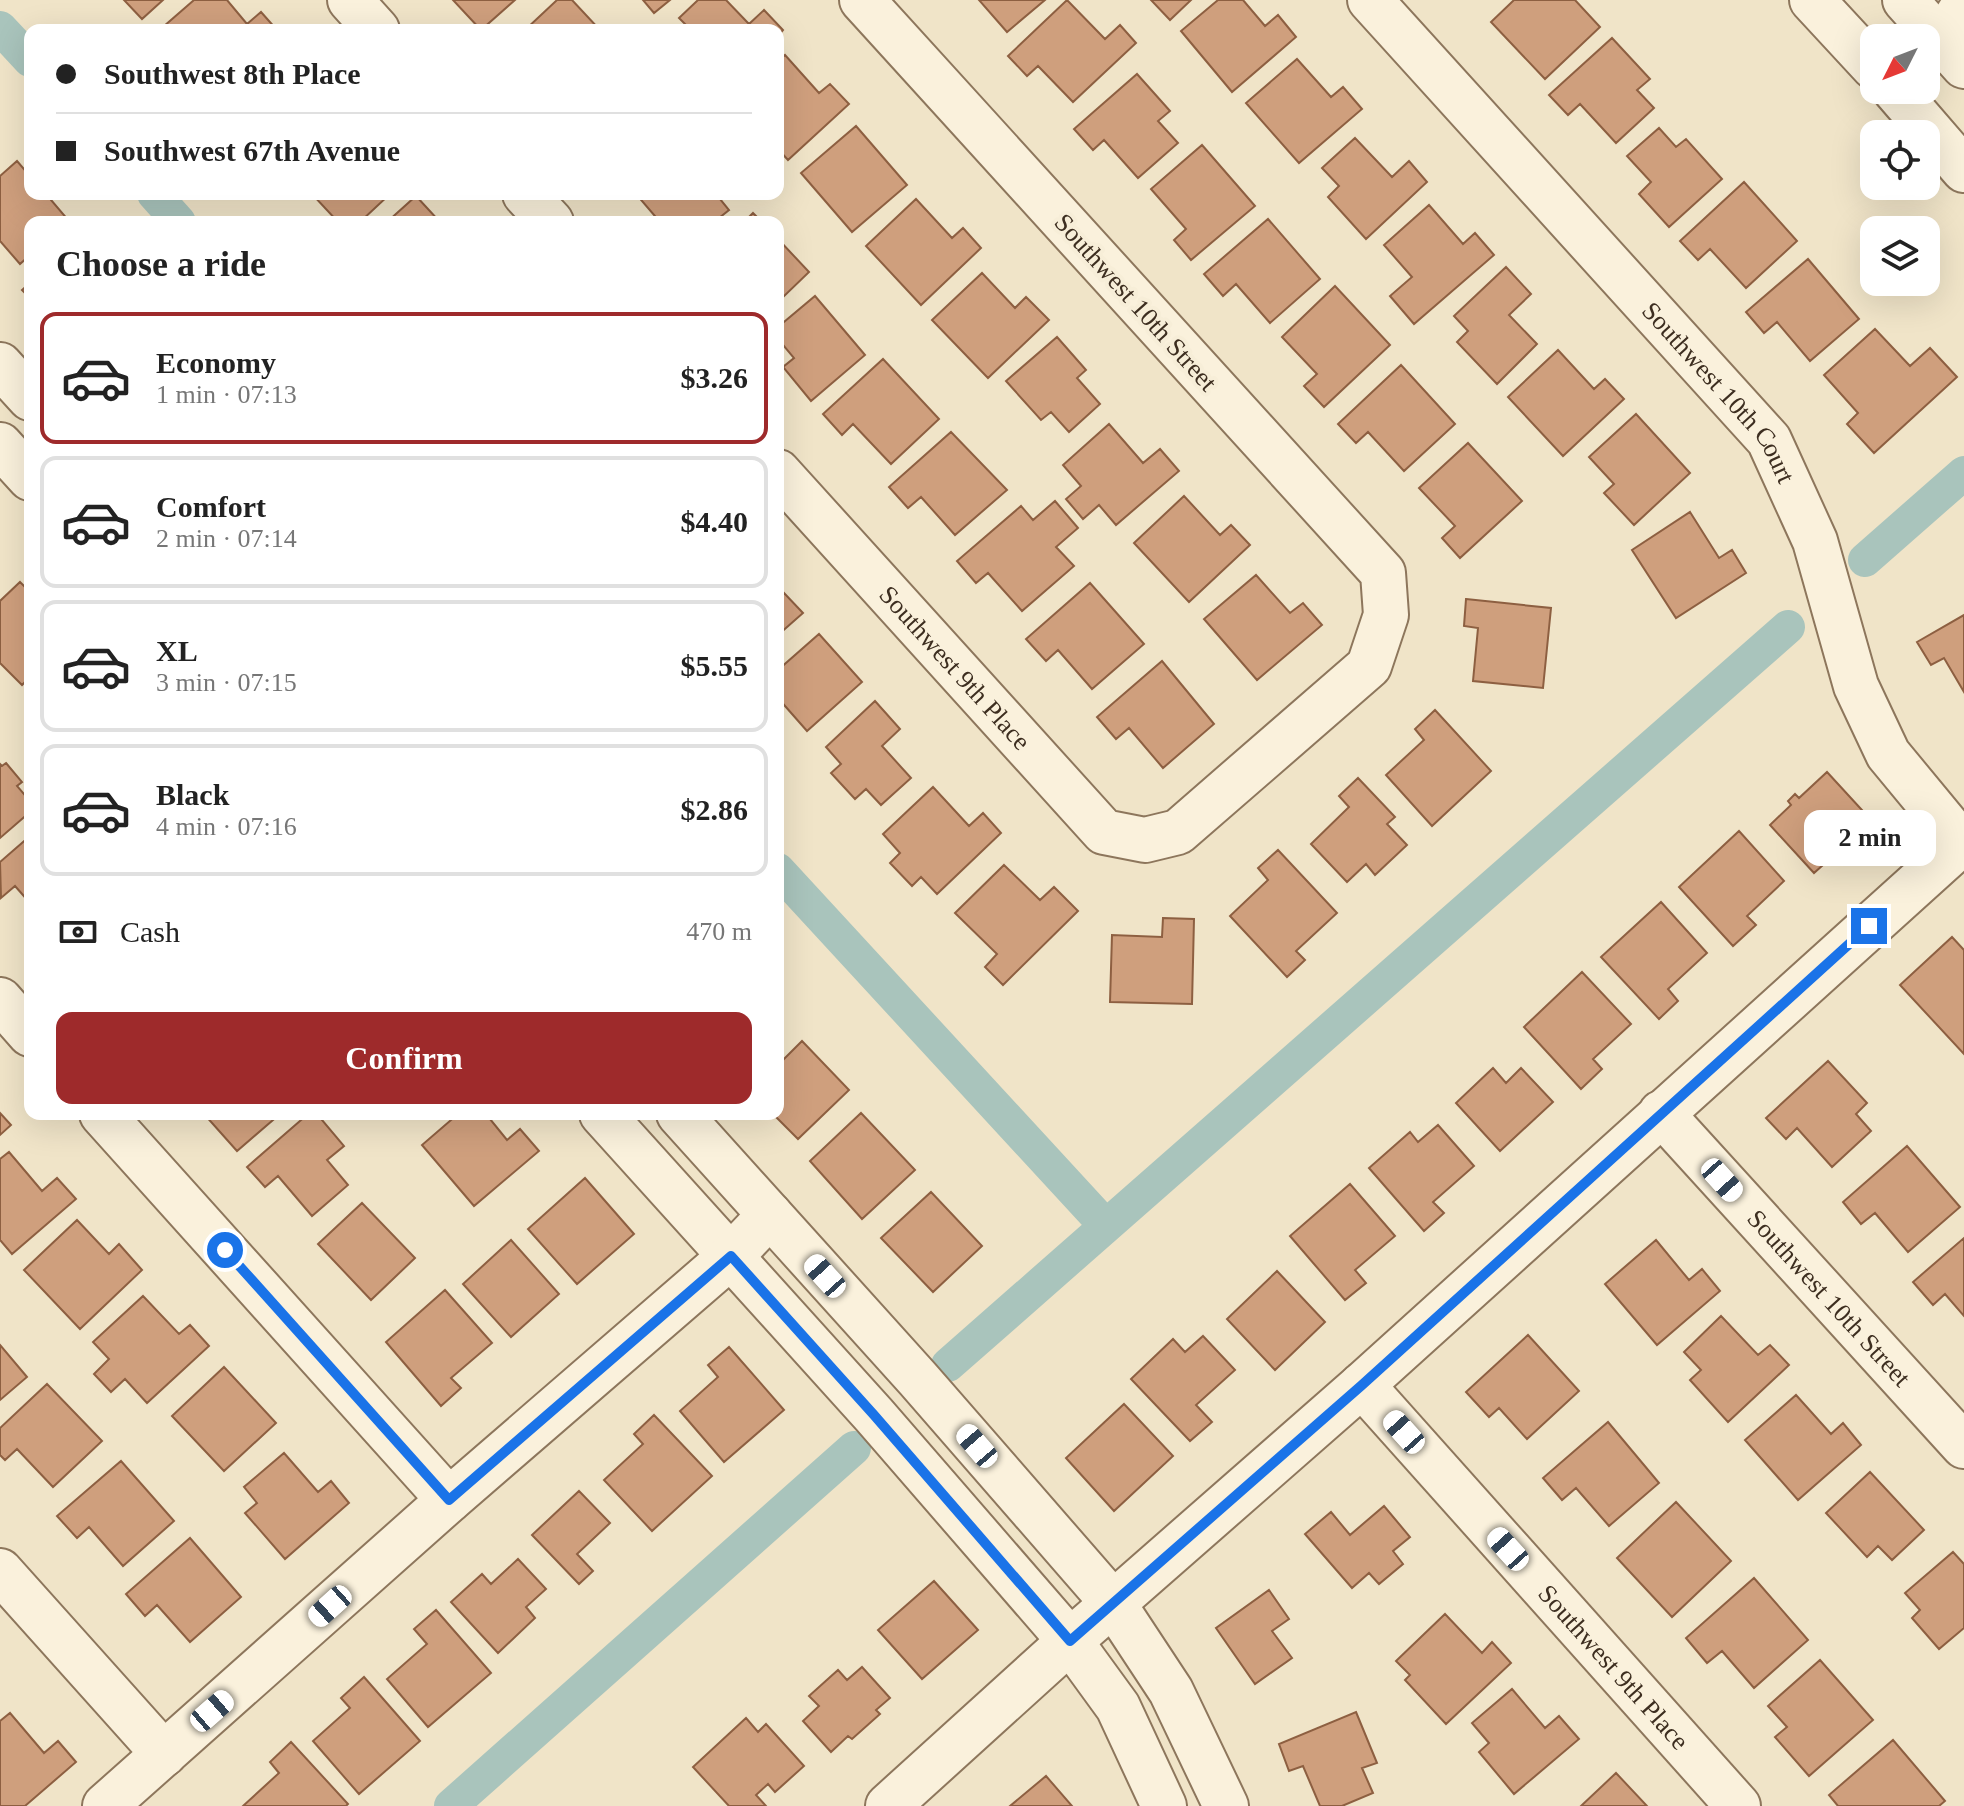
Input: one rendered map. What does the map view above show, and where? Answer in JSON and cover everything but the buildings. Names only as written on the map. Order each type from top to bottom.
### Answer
[{"type":"street","points":[[350,0],[372,24]]},
{"type":"street","name":"Southwest 10th Street","points":[[862,0],[1383,573],[1386,615],[1369,666],[1178,832],[1145,840]]},
{"type":"street","name":"Southwest 10th Court","points":[[1370,0],[1769,440],[1815,541],[1856,686],[1888,754],[1963,845]]},
{"type":"street","points":[[1812,0],[1860,52]]},
{"type":"street","points":[[1905,0],[1955,29]]},
{"type":"street","points":[[1907,104],[1964,170]]},
{"type":"street","points":[[531,200],[545,216]]},
{"type":"street","points":[[0,365],[24,391]]},
{"type":"street","points":[[0,445],[24,471]]},
{"type":"street","name":"Southwest 9th Place","points":[[784,479],[1104,832],[1145,840]]},
{"type":"street","points":[[888,1806],[1963,845]]},
{"type":"street","points":[[0,1000],[24,1027]]},
{"type":"street","name":"Southwest 10th Street","points":[[1661,1113],[1964,1446]]},
{"type":"street","points":[[107,1120],[449,1500]]},
{"type":"street","points":[[607,1120],[874,1415],[1070,1641],[1118,1707],[1164,1806]]},
{"type":"street","points":[[684,1120],[918,1379],[1113,1603],[1171,1691],[1226,1806]]},
{"type":"street","points":[[105,1806],[449,1500],[731,1256],[770,1215]]},
{"type":"street","name":"Southwest 9th Place","points":[[1362,1385],[1738,1806]]},
{"type":"street","points":[[0,1571],[164,1754]]},
{"type":"waterway","points":[[0,28],[24,54]]},
{"type":"waterway","points":[[159,200],[174,216]]},
{"type":"waterway","points":[[1865,560],[1964,473]]},
{"type":"waterway","points":[[948,1365],[1788,627]]},
{"type":"waterway","points":[[784,877],[1105,1225]]},
{"type":"waterway","points":[[451,1806],[854,1448]]},
{"type":"route","points":[[225,1250],[449,1500],[731,1256],[1070,1641],[1362,1385],[1869,926]]}]
